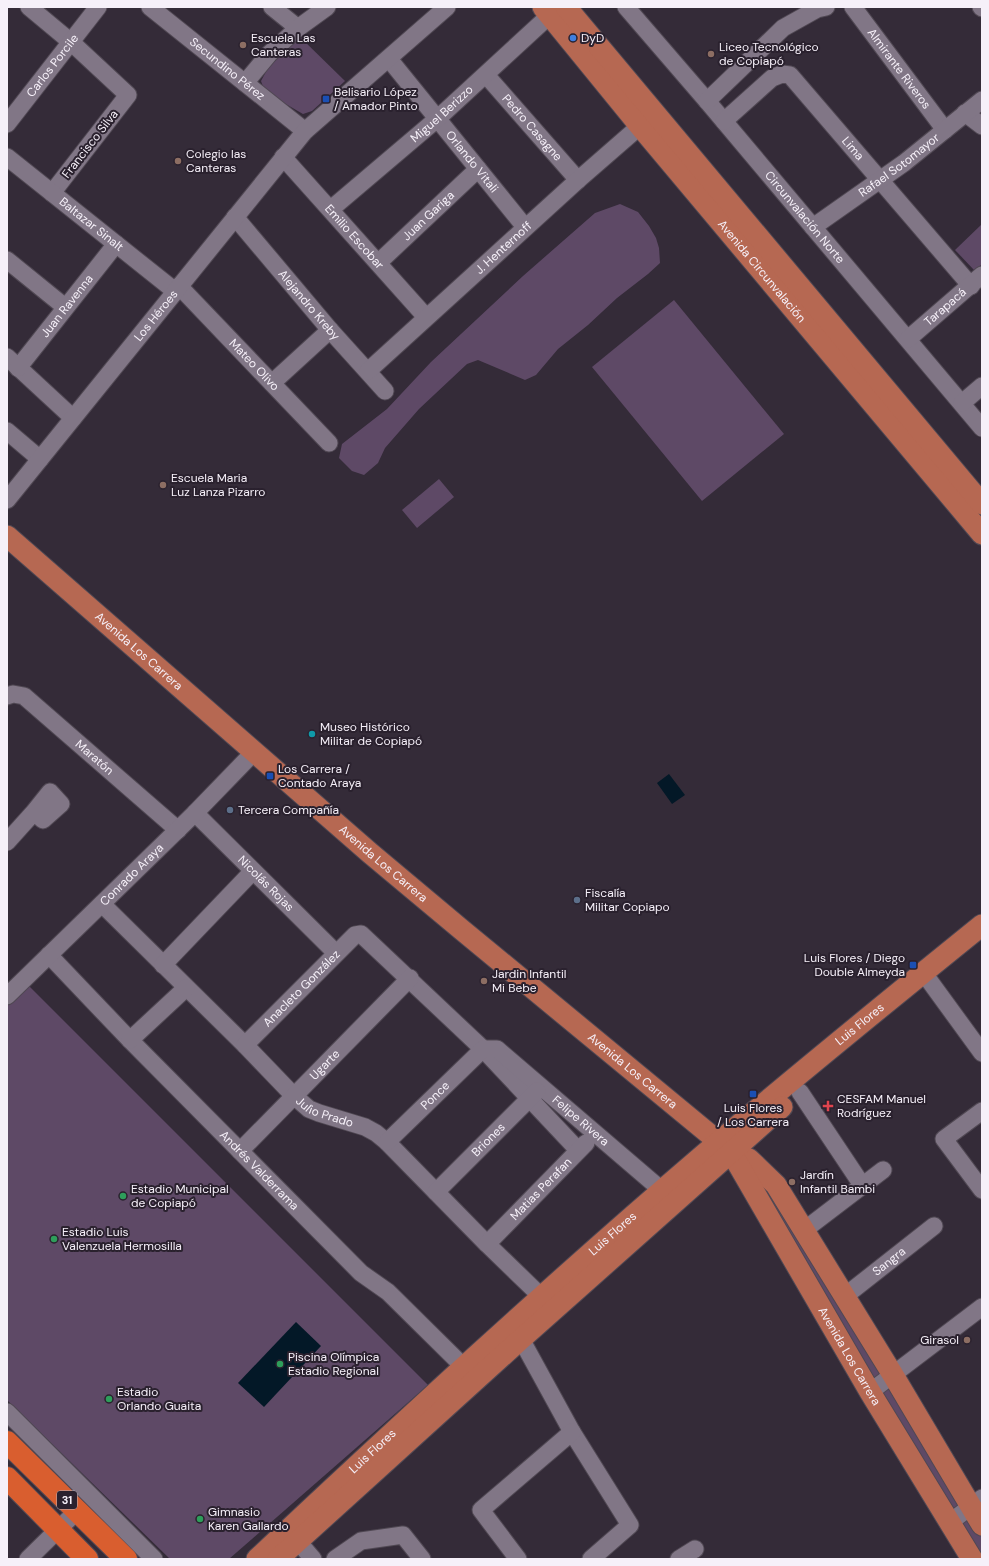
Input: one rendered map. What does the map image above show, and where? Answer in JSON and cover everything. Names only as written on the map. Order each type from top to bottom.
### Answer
[{"type":"highway","name":"31","points":[[15,1436],[73,1507],[126,1559]]},
{"type":"highway","name":"31","points":[[7,1478],[87,1559]]},
{"type":"main road","name":"Avenida Circunvalación","points":[[553,10],[640,126],[982,534]]},
{"type":"main road","name":"Avenida Circunvalación","points":[[553,10],[982,504]]},
{"type":"main road","name":"Avenida Los Carrera","points":[[7,536],[444,915],[725,1147],[749,1159],[776,1185],[893,1375],[976,1502],[982,1525]]},
{"type":"main road","name":"Luis Flores","points":[[725,1147],[800,1092],[927,978],[982,925]]},
{"type":"main road","name":"Luis Flores","points":[[257,1559],[293,1536],[471,1373],[725,1147],[870,1014],[982,943]]},
{"type":"main road","name":"Avenida Los Carrera","points":[[725,1147],[870,1392],[972,1559]]},
{"type":"main road","name":"Luis Flores","points":[[471,1373],[521,1339],[548,1304]]},
{"type":"main road","name":"Luis Flores","points":[[278,1559],[293,1536]]},
{"type":"street","points":[[29,7],[71,42]]},
{"type":"street","name":"Carlos Porcile","points":[[7,124],[98,7]]},
{"type":"street","points":[[272,7],[298,28]]},
{"type":"street","points":[[245,83],[269,54],[298,28],[327,7]]},
{"type":"street","name":"Los Héroes","points":[[7,500],[234,217],[305,131],[447,7]]},
{"type":"street","name":"Circunvalación Norte","points":[[626,7],[708,101],[982,428]]},
{"type":"street","points":[[708,101],[783,28],[817,9],[826,7]]},
{"type":"street","name":"Almirante Riveros","points":[[853,7],[945,130]]},
{"type":"street","name":"Secundino Pérez","points":[[159,10],[245,83],[305,131]]},
{"type":"street","name":"Miguel Berizzo","points":[[331,208],[438,119],[553,10]]},
{"type":"street","name":"Francisco Silva","points":[[52,193],[128,95],[71,42]]},
{"type":"street","name":"Orlando Vitali","points":[[389,59],[525,228]]},
{"type":"street","name":"Lima","points":[[724,121],[772,78],[782,74],[790,75],[879,180],[976,280]]},
{"type":"street","name":"Pedro Casagne","points":[[486,75],[578,180]]},
{"type":"street","name":"Rafael Sotomayor","points":[[814,227],[904,163],[982,100]]},
{"type":"street","points":[[966,113],[982,126]]},
{"type":"street","name":"J. Henternoff","points":[[368,370],[578,180],[640,126]]},
{"type":"street","name":"Baltazar Sinalt","points":[[7,157],[116,244],[177,289]]},
{"type":"street","name":"Emilio Escobar","points":[[283,157],[331,208],[426,317]]},
{"type":"street","name":"Juan Gariga","points":[[378,263],[478,169]]},
{"type":"street","name":"Alejandro Kreby","points":[[234,217],[330,330],[368,370],[385,391]]},
{"type":"street","name":"Juan Ravenna","points":[[13,362],[65,307],[116,244]]},
{"type":"street","points":[[7,260],[65,307]]},
{"type":"street","name":"Tarapacá","points":[[908,340],[976,280]]},
{"type":"street","name":"Mateo Olivo","points":[[177,289],[272,383],[329,443]]},
{"type":"street","points":[[272,383],[330,330]]},
{"type":"street","points":[[13,362],[73,418]]},
{"type":"street","points":[[962,403],[982,386]]},
{"type":"street","points":[[7,430],[40,459]]},
{"type":"street","name":"Maratón","points":[[7,696],[16,694],[24,696],[178,830]]},
{"type":"street","name":"Conrado Araya","points":[[7,996],[178,830],[255,751]]},
{"type":"street","points":[[7,842],[34,812]]},
{"type":"street","name":"Nicolás Rojas","points":[[195,813],[336,953]]},
{"type":"street","points":[[163,965],[253,871]]},
{"type":"street","name":"Julio Prado","points":[[102,904],[245,1045],[294,1096],[309,1109],[365,1127],[376,1133],[387,1142],[548,1304]]},
{"type":"street","name":"Anacleto González","points":[[245,1045],[336,953],[355,935],[359,934]]},
{"type":"street","name":"Felipe Rivera","points":[[359,934],[363,935],[410,978],[483,1049],[535,1092],[595,1133],[669,1196]]},
{"type":"street","name":"Andrés Valderrama","points":[[49,956],[360,1273],[388,1292],[471,1373]]},
{"type":"street","name":"Ugarte","points":[[240,1150],[410,978]]},
{"type":"street","points":[[927,978],[982,1053]]},
{"type":"street","points":[[130,1040],[186,988]]},
{"type":"street","name":"Ponce","points":[[387,1142],[483,1049]]},
{"type":"street","name":"Felipe Rivera","points":[[535,1092],[578,1150]]},
{"type":"street","name":"Briones","points":[[436,1192],[535,1092]]},
{"type":"street","points":[[800,1092],[862,1185]]},
{"type":"street","points":[[982,1111],[944,1139],[982,1190]]},
{"type":"street","name":"Matias Perafan","points":[[487,1244],[595,1133]]},
{"type":"street","points":[[803,1231],[883,1170]]},
{"type":"street","name":"Sangra","points":[[845,1296],[934,1226]]},
{"type":"street","points":[[870,1392],[980,1312]]},
{"type":"street","points":[[521,1339],[572,1432],[630,1525],[608,1553],[590,1559]]},
{"type":"street","points":[[7,1412],[15,1436],[154,1559]]},
{"type":"street","points":[[518,1559],[481,1510],[572,1432]]},
{"type":"street","points":[[949,1523],[976,1502]]},
{"type":"street","points":[[28,1559],[57,1530],[73,1507]]},
{"type":"street","points":[[335,1559],[360,1541],[403,1535],[422,1559]]},
{"type":"street","points":[[293,1536],[313,1559]]},
{"type":"street","points":[[679,1559],[695,1549]]},
{"type":"shaded area","points":[[300,37],[345,81],[312,111],[303,114],[265,92],[261,81],[268,68]]},
{"type":"shaded area","points":[[620,204],[638,212],[656,238],[659,248],[660,263],[648,274],[617,298],[588,325],[558,349],[536,375],[525,380],[478,360],[467,364],[419,409],[385,448],[378,463],[364,475],[352,471],[339,458],[342,444],[387,409],[431,362],[523,276],[595,213]]},
{"type":"shaded area","points":[[982,224],[982,264],[975,271],[955,250]]},
{"type":"shaded area","points":[[674,300],[784,434],[702,501],[592,367]]},
{"type":"shaded area","points":[[439,479],[454,497],[417,528],[402,510]]},
{"type":"shaded area","name":"Estadio Municipal de Copiapó","points":[[28,985],[428,1385],[229,1559],[170,1559],[7,1400],[7,1006]]},
{"type":"shaded area","points":[[747,1162],[773,1187],[982,1531],[982,1559],[976,1559]]},
{"type":"water","points":[[669,774],[685,795],[672,804],[657,783]]},
{"type":"water","name":"Piscina Olímpica Estadio Regional","points":[[296,1322],[321,1346],[264,1407],[238,1383]]},
{"type":"place","name":"DyD","points":[[573,38]]},
{"type":"place","name":"Escuela Las Canteras","points":[[243,45]]},
{"type":"place","name":"Liceo Tecnológico de Copiapó","points":[[711,54]]},
{"type":"place","name":"Belisario López / Amador Pinto","points":[[326,99]]},
{"type":"place","name":"Colegio las Canteras","points":[[178,161]]},
{"type":"place","name":"Escuela Maria Luz Lanza Pizarro","points":[[163,485]]},
{"type":"place","name":"Museo Histórico Militar de Copiapó","points":[[312,734]]},
{"type":"place","name":"Los Carrera / Contado Araya","points":[[270,776]]},
{"type":"place","name":"Tercera Compañía","points":[[230,810]]},
{"type":"place","name":"Fiscalía Militar Copiapo","points":[[577,900]]},
{"type":"place","name":"Luis Flores / Diego Double Almeyda","points":[[913,965]]},
{"type":"place","name":"Jardin Infantil Mi Bebe","points":[[484,981]]},
{"type":"place","name":"Luis Flores / Los Carrera","points":[[753,1094]]},
{"type":"place","name":"CESFAM Manuel Rodríguez","points":[[828,1106]]},
{"type":"place","name":"Jardín Infantil Bambi","points":[[792,1182]]},
{"type":"place","name":"Estadio Municipal de Copiapó","points":[[123,1196]]},
{"type":"place","name":"Estadio Luis Valenzuela Hermosilla","points":[[54,1239]]},
{"type":"place","name":"Girasol","points":[[967,1340]]},
{"type":"place","name":"Piscina Olímpica Estadio Regional","points":[[280,1364]]},
{"type":"place","name":"Estadio Orlando Guaita","points":[[109,1399]]},
{"type":"place","name":"Gimnasio Karen Gallardo","points":[[200,1519]]}]
